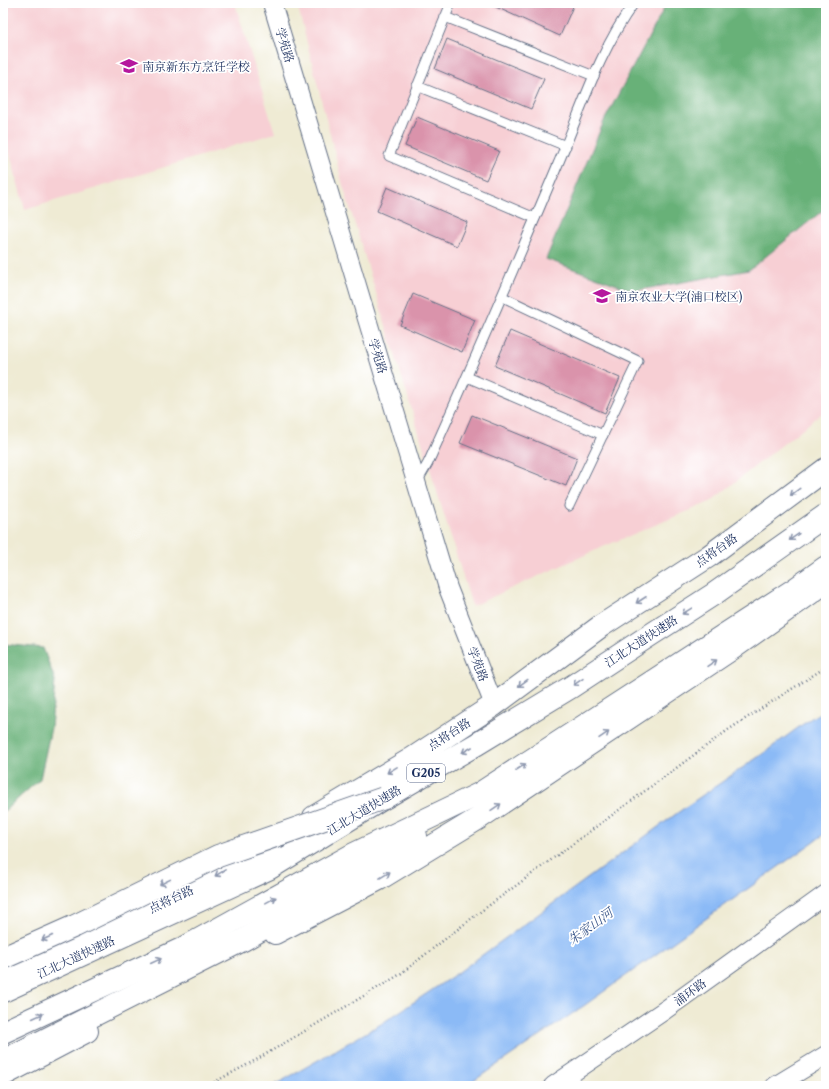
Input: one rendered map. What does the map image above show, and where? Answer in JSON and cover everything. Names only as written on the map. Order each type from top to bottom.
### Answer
[{"type":"main road","name":"点将台路","points":[[3,976],[200,886],[413,758],[494,705],[601,626],[709,556],[826,469]]},
{"type":"main road","name":"江北大道快速路","points":[[3,991],[270,868],[384,798],[571,687],[714,594],[826,515]]},
{"type":"main road","points":[[3,1061],[243,940],[371,867],[479,794],[795,589],[826,567]]},
{"type":"main road","points":[[3,1075],[379,879],[479,818],[733,648],[826,582]]},
{"type":"main road","points":[[3,1032],[184,948],[354,854],[479,794]]},
{"type":"main road","points":[[3,958],[75,926],[218,856],[384,798]]},
{"type":"street","name":"学苑路","points":[[272,3],[448,588],[494,705]]},
{"type":"street","name":"浦环路","points":[[553,1086],[665,1010],[826,894]]},
{"type":"street","points":[[775,1086],[826,1055]]},
{"type":"lane","points":[[451,3],[389,156],[535,218]]},
{"type":"lane","points":[[417,483],[428,463],[502,297],[594,76],[611,39],[632,3]]},
{"type":"lane","points":[[445,17],[594,76]]},
{"type":"lane","points":[[417,86],[566,146]]},
{"type":"lane","points":[[502,297],[638,361],[569,506]]},
{"type":"lane","points":[[467,377],[603,435]]},
{"type":"path","points":[[207,1086],[256,1060],[399,975],[476,915],[728,730],[826,667]]},
{"type":"shaded area","name":"南京新东方烹饪学校","points":[[3,3],[235,3],[275,133],[25,210],[3,128]]},
{"type":"shaded area","name":"南京农业大学(浦口校区)","points":[[297,3],[826,3],[826,410],[710,502],[605,546],[472,606],[342,182]]},
{"type":"green space","points":[[667,3],[826,3],[826,208],[749,270],[634,291],[546,259],[604,121]]},
{"type":"green space","points":[[3,644],[43,648],[55,680],[51,728],[40,779],[3,812]]},
{"type":"water","name":"朱家山河","points":[[826,709],[826,833],[585,1005],[466,1086],[273,1086],[381,1024],[459,972],[687,806]]},
{"type":"building","points":[[487,3],[571,3],[574,4],[560,36]]},
{"type":"building","points":[[447,39],[544,79],[531,109],[435,69]]},
{"type":"building","points":[[417,117],[499,151],[486,180],[405,146]]},
{"type":"building","points":[[387,187],[467,222],[457,246],[377,211]]},
{"type":"building","points":[[413,294],[475,320],[462,352],[400,325]]},
{"type":"building","points":[[510,331],[620,378],[605,413],[495,366]]},
{"type":"building","points":[[472,415],[577,458],[566,486],[460,443]]},
{"type":"place","name":"南京新东方烹饪学校","points":[[129,66]]},
{"type":"place","name":"南京农业大学(浦口校区)","points":[[602,296]]}]
